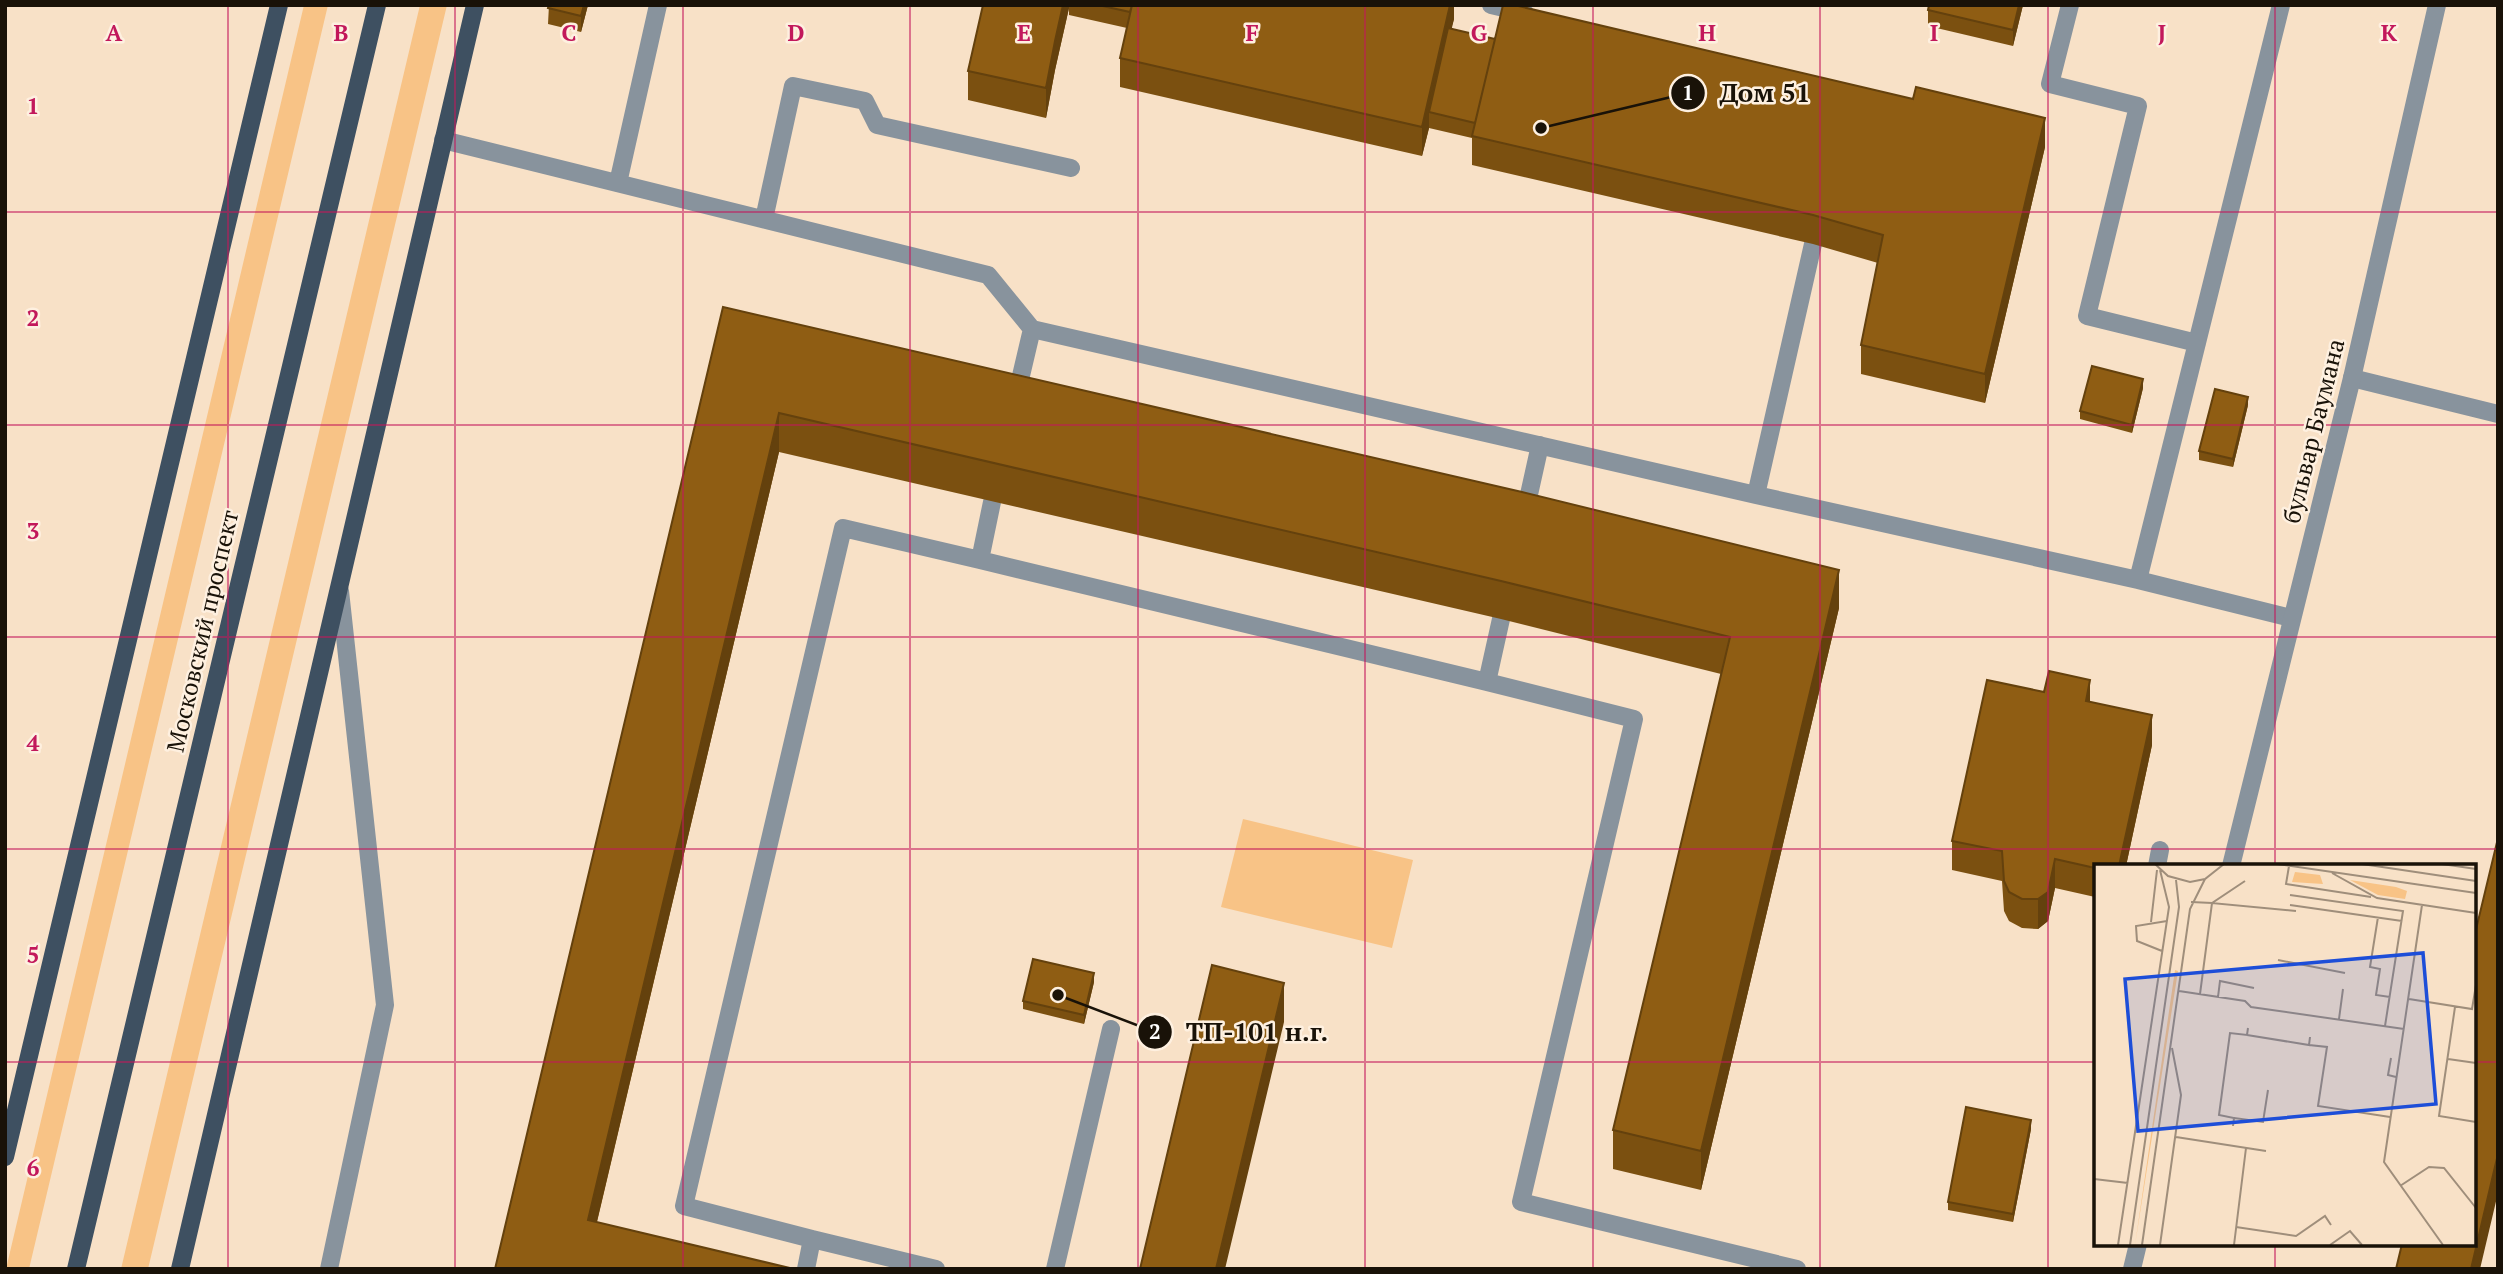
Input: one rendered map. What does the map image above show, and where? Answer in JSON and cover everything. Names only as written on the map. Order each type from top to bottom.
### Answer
[{"type":"main road","points":[[5,1157],[279,5]]},
{"type":"main road","name":"Московский проспект","points":[[76,1269],[377,5]]},
{"type":"main road","points":[[180,1269],[474,5]]},
{"type":"street","points":[[618,183],[658,5]]},
{"type":"street","points":[[1491,5],[1545,18]]},
{"type":"street","points":[[2070,5],[2050,84],[2138,106],[2087,316],[2197,343]]},
{"type":"street","points":[[2138,580],[2281,5]]},
{"type":"street","name":"бульвар Баумана","points":[[2231,864],[2352,378],[2437,5]]},
{"type":"street","points":[[764,219],[793,86],[865,101],[877,125],[1071,168]]},
{"type":"street","points":[[443,140],[988,275],[1032,329],[2138,580],[2291,618]]},
{"type":"street","points":[[1756,495],[1813,244]]},
{"type":"street","points":[[1012,413],[1032,329]]},
{"type":"street","points":[[2352,378],[2498,414]]},
{"type":"street","points":[[1522,531],[1540,445]]},
{"type":"street","points":[[980,560],[992,502]]},
{"type":"street","points":[[936,1269],[684,1206],[843,528],[1634,719],[1521,1202],[1797,1269]]},
{"type":"street","points":[[330,1269],[385,1005],[340,590]]},
{"type":"street","points":[[1488,682],[1501,620]]},
{"type":"street","points":[[1055,1269],[1111,1029]]},
{"type":"street","points":[[806,1269],[812,1239]]},
{"type":"street","points":[[2132,1269],[2138,1246]]},
{"type":"shaded area","points":[[304,5],[328,5],[29,1269],[6,1269]]},
{"type":"shaded area","points":[[420,5],[447,5],[148,1269],[121,1269]]},
{"type":"shaded area","points":[[1243,819],[1413,860],[1392,948],[1221,907]]},
{"type":"building","points":[[549,5],[584,5],[581,16],[548,8]]},
{"type":"building","points":[[983,5],[1063,5],[1046,88],[968,71]]},
{"type":"building","points":[[1098,5],[1132,5],[1130,12]]},
{"type":"building","points":[[1132,5],[1450,5],[1422,127],[1120,58]]},
{"type":"building","points":[[1503,5],[1514,5],[1913,99],[1916,87],[2045,118],[1985,374],[1861,345],[1883,235],[1813,215],[1472,136]]},
{"type":"building","points":[[1929,5],[2019,5],[2013,30],[1928,10]]},
{"type":"building","points":[[1448,28],[1495,39],[1475,123],[1429,112]]},
{"type":"building","points":[[723,307],[1522,492],[1839,570],[1701,1151],[1613,1130],[1730,637],[779,413],[588,1220],[794,1269],[495,1269]]},
{"type":"building","points":[[2092,366],[2143,379],[2132,425],[2080,411]]},
{"type":"building","points":[[2215,389],[2248,397],[2233,459],[2199,451]]},
{"type":"building","points":[[2049,671],[2090,680],[2086,701],[2152,715],[2119,864],[2094,864],[2094,868],[2055,859],[2048,892],[2038,899],[2022,899],[2009,892],[2004,881],[2002,851],[1952,841],[1987,680],[2044,692]]},
{"type":"building","points":[[2498,838],[2498,1154],[2471,1269],[2396,1269],[2402,1246],[2475,1246],[2475,934]]},
{"type":"building","points":[[1033,959],[1094,973],[1084,1015],[1023,1001]]},
{"type":"building","points":[[1212,965],[1284,983],[1216,1269],[1140,1269]]},
{"type":"building","points":[[1966,1107],[2031,1120],[2013,1214],[1948,1202]]},
{"type":"place","name":"Дом 51","points":[[1541,128]]},
{"type":"place","name":"ТП-101 н.г.","points":[[1058,995]]}]
